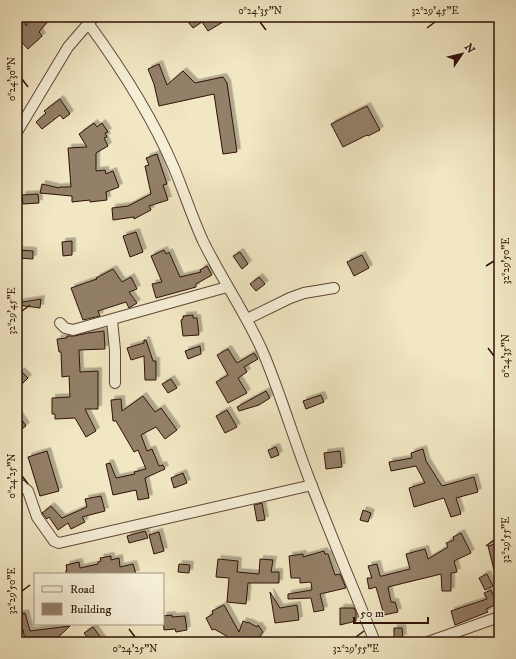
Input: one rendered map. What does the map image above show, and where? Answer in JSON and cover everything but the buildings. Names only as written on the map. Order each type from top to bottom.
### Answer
[{"type":"street","points":[[17,132],[68,47],[91,20],[165,149],[203,240],[227,287],[247,319],[275,382],[312,485],[375,642]]},
{"type":"street","points":[[60,323],[65,328],[70,330],[112,320],[227,287]]},
{"type":"street","points":[[247,319],[290,298],[304,293],[334,288]]},
{"type":"street","points":[[112,320],[115,350],[115,383]]},
{"type":"street","points":[[17,484],[21,485],[28,491],[35,512],[44,528],[54,541],[59,542],[312,485]]},
{"type":"street","points":[[428,642],[499,617]]}]
